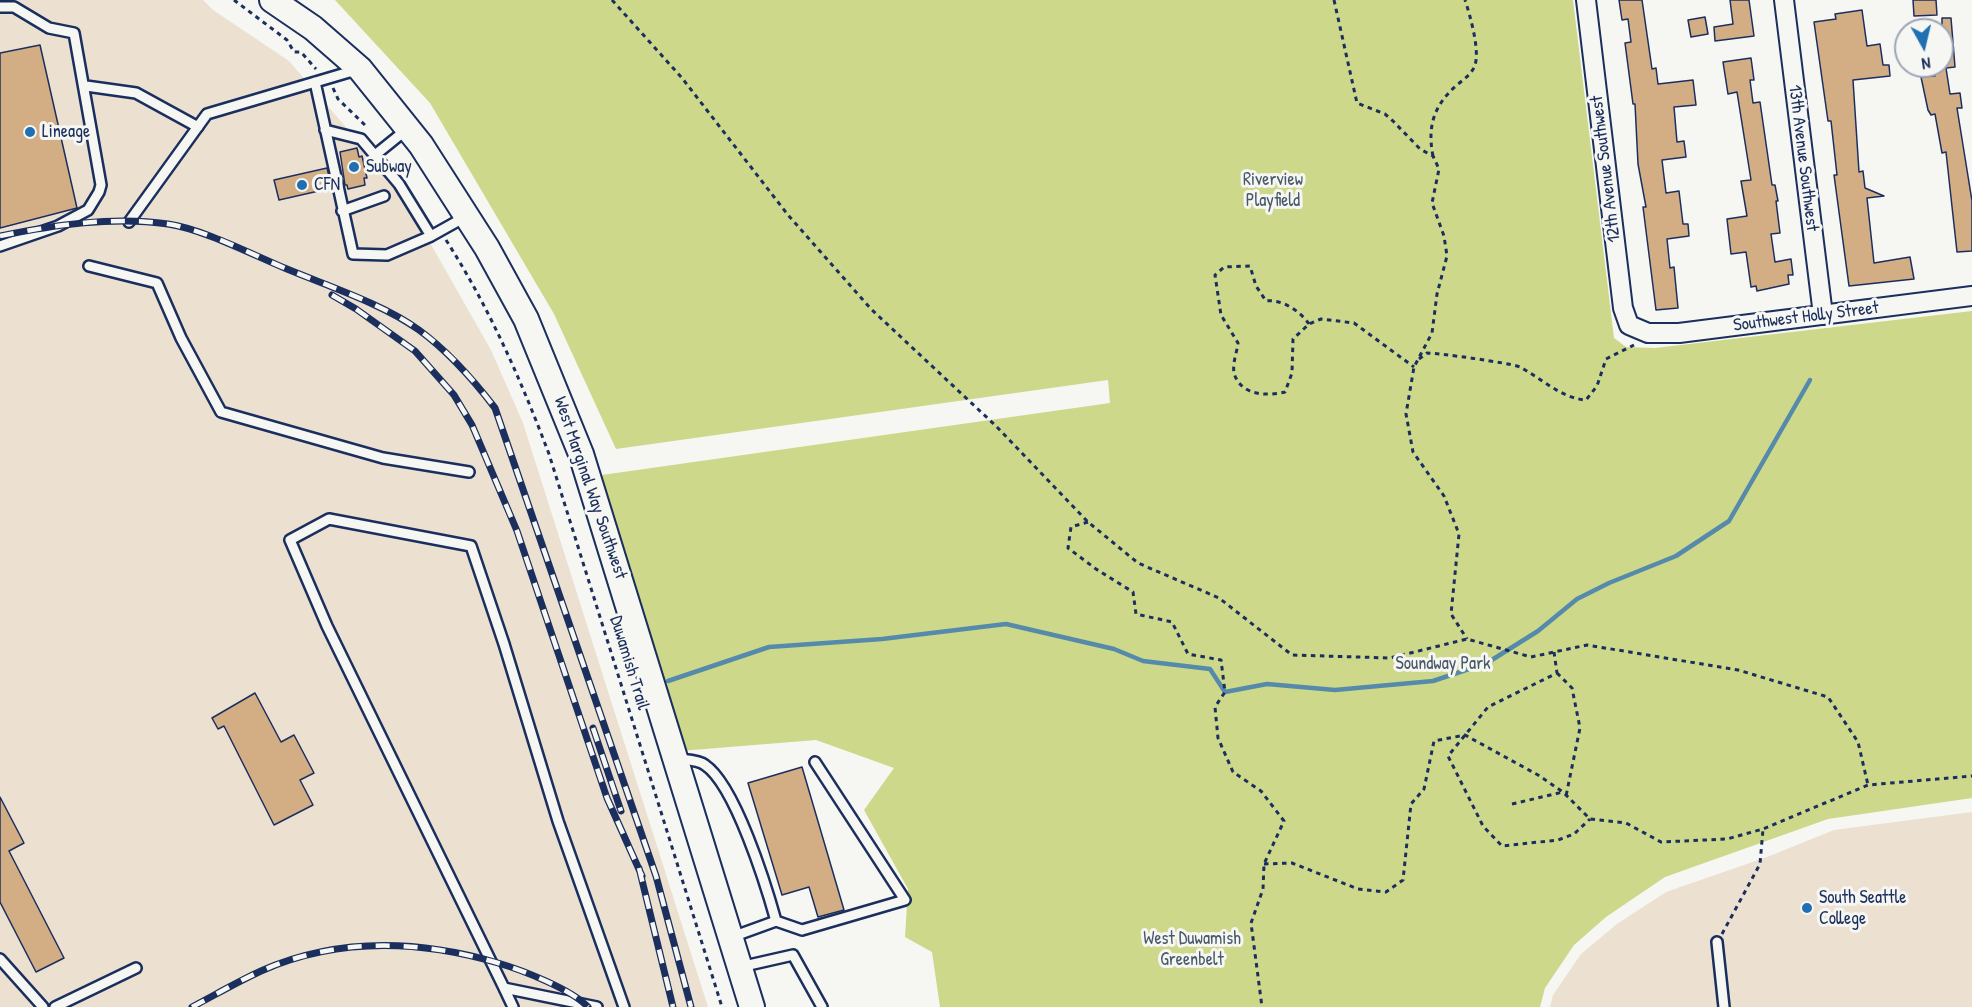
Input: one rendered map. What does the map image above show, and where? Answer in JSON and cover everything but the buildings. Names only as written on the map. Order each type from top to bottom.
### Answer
[{"type":"main road","name":"West Marginal Way Southwest","points":[[272,0],[313,28],[360,69],[408,129],[467,216],[526,319],[581,454],[752,1007]]},
{"type":"main road","name":"West Marginal Way Southwest","points":[[292,0],[313,28]]},
{"type":"street","name":"12th Avenue Southwest","points":[[1586,0],[1623,308],[1629,325],[1640,331]]},
{"type":"street","name":"13th Avenue Southwest","points":[[1784,0],[1823,315]]},
{"type":"street","name":"Southwest Holly Street","points":[[1640,331],[1679,333],[1972,296]]},
{"type":"lane","points":[[0,8],[14,7],[49,28],[74,33],[86,86],[102,185],[88,210],[58,226],[0,246]]},
{"type":"lane","points":[[129,222],[207,114],[360,69]]},
{"type":"lane","points":[[315,82],[353,254],[387,255],[436,234],[467,216]]},
{"type":"lane","points":[[86,86],[136,93],[198,127]]},
{"type":"lane","points":[[375,155],[408,129]]},
{"type":"lane","points":[[325,130],[361,138],[436,234]]},
{"type":"lane","points":[[342,211],[384,196]]},
{"type":"lane","points":[[89,266],[157,284],[181,338],[221,412],[383,458],[469,472]]},
{"type":"lane","points":[[513,1007],[327,626],[290,540],[329,519],[471,546],[504,644],[558,821],[624,1007]]},
{"type":"lane","points":[[676,759],[704,764],[719,781],[738,814],[776,921]]},
{"type":"lane","points":[[730,938],[776,921],[802,930],[905,900],[815,762]]},
{"type":"lane","points":[[1717,942],[1724,1007]]},
{"type":"lane","points":[[740,967],[793,955],[820,1006]]},
{"type":"lane","points":[[0,959],[43,1007]]},
{"type":"lane","points":[[55,1007],[136,968]]},
{"type":"lane","points":[[504,988],[597,1007]]},
{"type":"path","points":[[234,0],[287,40],[294,52],[301,52]]},
{"type":"path","points":[[612,0],[682,78],[788,215],[871,309],[996,426],[1088,522],[1138,562],[1219,598],[1292,655],[1390,658],[1467,639],[1531,657],[1587,645],[1738,670],[1828,697],[1858,742],[1868,785]]},
{"type":"path","points":[[1334,0],[1357,103],[1385,114],[1420,149],[1433,156]]},
{"type":"path","points":[[1465,0],[1472,21],[1476,63],[1470,75],[1455,86],[1434,111],[1429,137],[1439,170],[1432,203],[1444,236],[1447,256],[1437,294],[1432,333],[1414,367],[1406,414],[1413,452],[1444,495],[1459,534],[1451,614],[1467,639]]},
{"type":"path","points":[[338,94],[339,99],[385,147]]},
{"type":"path","name":"Duwamish Trail","points":[[436,234],[489,316],[517,373],[549,454],[722,1007]]},
{"type":"path","points":[[1309,324],[1302,314],[1275,300],[1266,301],[1256,286],[1250,267],[1224,267],[1215,275],[1221,315],[1238,343],[1234,363],[1235,376],[1245,389],[1268,396],[1285,392],[1292,374],[1293,339],[1309,324],[1321,319],[1354,323],[1414,367]]},
{"type":"path","points":[[1417,362],[1427,353],[1444,353],[1456,358],[1515,366],[1573,399],[1586,400],[1597,386],[1606,359],[1634,345],[1642,344],[1640,331]]},
{"type":"path","points":[[1088,522],[1071,527],[1068,548],[1096,570],[1133,592],[1136,614],[1172,622],[1188,654],[1221,660],[1225,692],[1215,707],[1218,738],[1233,772],[1261,791],[1284,820],[1264,864],[1263,889],[1251,923],[1262,1007]]},
{"type":"path","points":[[1554,652],[1557,673],[1572,688],[1580,728],[1564,794]]},
{"type":"path","points":[[1557,673],[1488,707],[1448,756],[1483,826],[1502,846],[1558,840],[1574,834],[1590,819]]},
{"type":"path","points":[[1264,864],[1292,863],[1358,889],[1386,892],[1403,880],[1412,804],[1424,789],[1434,741],[1465,735],[1538,775],[1564,794],[1590,819],[1626,823],[1661,842],[1727,839],[1764,829],[1868,785],[1972,776]]},
{"type":"path","points":[[1512,804],[1564,794]]},
{"type":"path","points":[[1717,942],[1760,864],[1764,829]]},
{"type":"shaded area","points":[[0,0],[203,0],[213,10],[289,61],[376,162],[421,227],[491,350],[523,423],[708,1007],[0,1007]]},
{"type":"shaded area","name":"South Seattle College","points":[[1972,812],[1972,1007],[1550,1007],[1553,995],[1581,954],[1617,924],[1666,892],[1767,857],[1834,830]]},
{"type":"green space","points":[[335,0],[1573,0],[1614,338],[1626,347],[1655,348],[1972,311],[1972,798],[1828,819],[1665,877],[1606,917],[1574,945],[1545,988],[1540,1007],[940,1007],[932,952],[905,937],[908,889],[864,810],[894,768],[816,740],[680,751],[595,476],[1110,403],[1108,380],[616,449],[554,314],[430,103]]},
{"type":"waterway","points":[[668,681],[769,647],[882,639],[1006,624],[1114,649],[1143,661],[1210,669],[1225,692],[1267,684],[1335,690],[1433,681],[1487,663],[1538,631],[1577,599],[1609,583],[1676,556],[1729,521],[1810,380]]},
{"type":"railway","points":[[0,236],[41,228],[105,221],[168,224],[197,231],[389,312],[430,338],[469,376],[495,408],[656,876],[691,1007]]},
{"type":"railway","points":[[332,295],[356,309],[415,351],[454,395],[472,425],[517,531],[607,798],[642,876]]},
{"type":"railway","points":[[593,728],[621,811]]},
{"type":"railway","points":[[639,868],[673,1007]]},
{"type":"railway","points":[[192,1007],[252,975],[290,960],[349,947],[379,946],[409,946],[438,950],[498,963],[533,975],[558,987],[588,1007]]},
{"type":"place","name":"Lineage","points":[[30,132]]},
{"type":"place","name":"Subway","points":[[354,167]]},
{"type":"place","name":"CFN","points":[[302,185]]},
{"type":"place","name":"South Seattle College","points":[[1807,908]]},
{"type":"park label","name":"Riverview Playfield","points":[[1273,190]]},
{"type":"park label","name":"Soundway Park","points":[[1443,664]]},
{"type":"park label","name":"West Duwamish Greenbelt","points":[[1192,949]]}]
